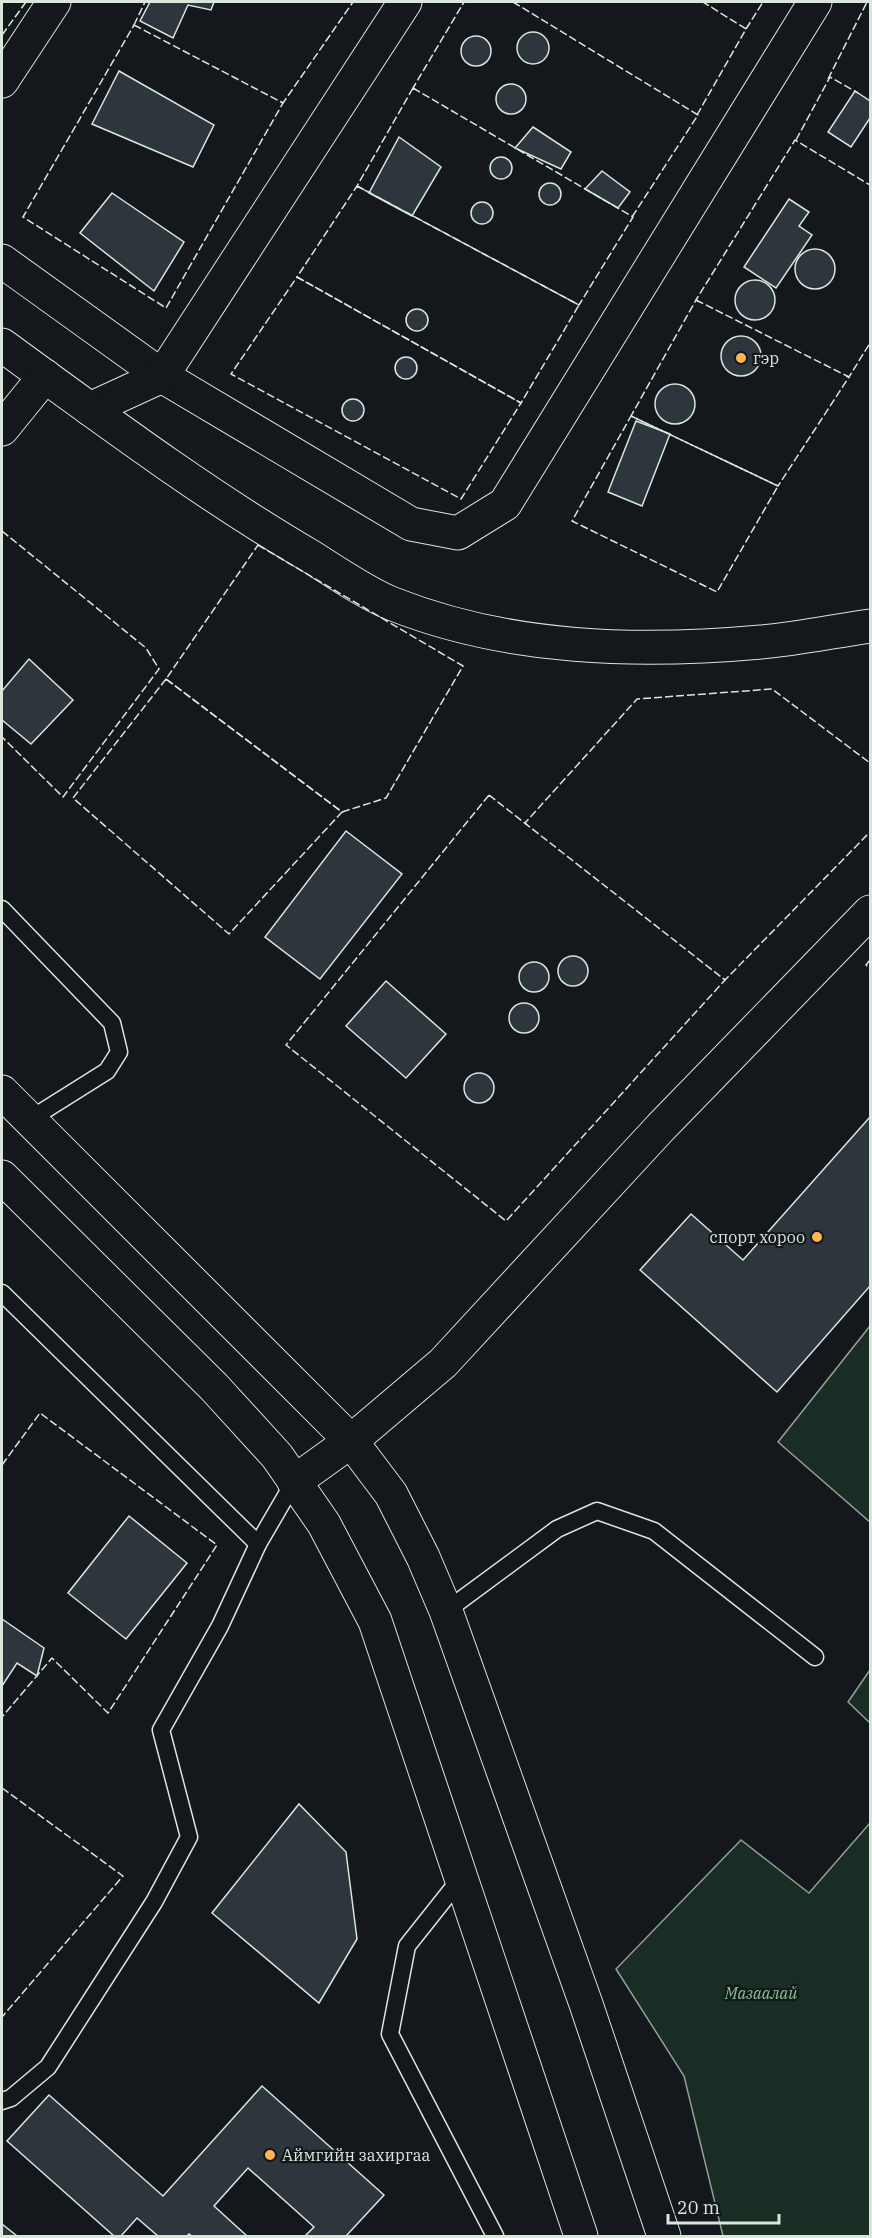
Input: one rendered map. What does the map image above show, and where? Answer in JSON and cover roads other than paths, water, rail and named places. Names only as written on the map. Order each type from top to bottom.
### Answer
[{"type":"street","points":[[2,81],[54,2]]},
{"type":"street","points":[[90,409],[162,376],[405,2]]},
{"type":"street","points":[[2,261],[162,376],[411,524],[458,533],[504,504],[815,2]]},
{"type":"street","points":[[2,345],[90,409],[272,534],[391,604],[456,625],[531,641],[650,648],[762,642],[870,626]]},
{"type":"street","points":[[2,429],[45,376]]},
{"type":"street","points":[[294,1482],[351,1441],[443,1363],[661,1127],[870,912]]},
{"type":"street","points":[[2,1092],[351,1441],[391,1494],[423,1557],[446,1611],[586,2004],[664,2236]]},
{"type":"street","points":[[2,1177],[214,1388],[277,1456],[324,1524],[375,1621],[581,2236]]},
{"type":"lane","points":[[2,909],[112,1023],[119,1052],[107,1071],[29,1120]]},
{"type":"lane","points":[[2,1293],[258,1544]]},
{"type":"lane","points":[[2,2101],[11,2098],[48,2067],[154,1902],[189,1838],[161,1730],[220,1626],[258,1544],[294,1482]]},
{"type":"lane","points":[[446,1611],[557,1530],[597,1511],[654,1531],[815,1657]]},
{"type":"lane","points":[[461,1878],[407,1946],[390,2034],[495,2236]]},
{"type":"place","name":"гэр","points":[[741,358]]},
{"type":"place","name":"спорт хороо","points":[[817,1237]]},
{"type":"place","name":"Аймгийн захиргаа","points":[[270,2155]]},
{"type":"park label","name":"Мазаалай","points":[[761,1993]]}]
